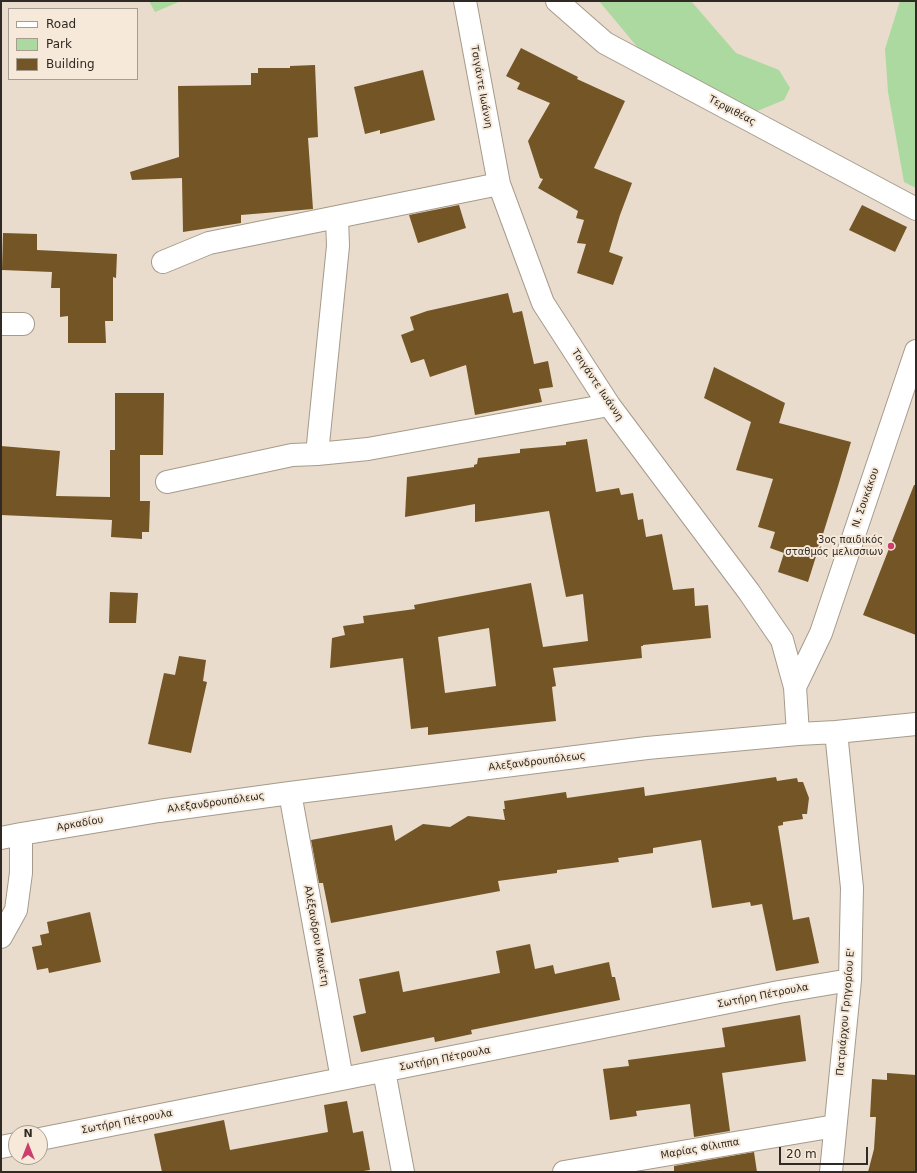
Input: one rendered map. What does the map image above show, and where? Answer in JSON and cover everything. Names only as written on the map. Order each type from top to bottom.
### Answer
[{"type":"street","name":"Τσιγάντε Ιωάννη","points":[[465,1],[499,184],[543,303],[609,405],[749,592],[782,640],[795,687],[798,734]]},
{"type":"street","name":"Τερψιθέας","points":[[557,1],[605,43],[916,209]]},
{"type":"street","points":[[162,262],[209,243],[499,184]]},
{"type":"street","points":[[316,454],[338,246],[337,218]]},
{"type":"street","points":[[1,324],[23,324]]},
{"type":"street","name":"Ν. Σουκάκου","points":[[795,687],[821,633],[916,351]]},
{"type":"street","points":[[167,482],[292,455],[368,449],[609,405]]},
{"type":"street","name":"Αλεξανδρουπόλεως","points":[[159,811],[639,749],[916,724]]},
{"type":"street","name":"Πατριάρχου Γρηγορίου Ε'","points":[[831,1172],[850,980],[852,888],[836,732]]},
{"type":"street","name":"Αλέξανδρου Μανέτη","points":[[290,793],[342,1079]]},
{"type":"street","name":"Αρκαδίου","points":[[11,836],[159,811]]},
{"type":"street","points":[[1,937],[16,910],[21,873],[11,836]]},
{"type":"street","name":"Σωτήρη Πέτρουλα","points":[[48,1137],[779,992],[850,980]]},
{"type":"street","points":[[384,1071],[403,1172]]},
{"type":"street","name":"Μαρίας Φίλιππα","points":[[564,1172],[835,1126]]},
{"type":"green space","points":[[149,1],[181,1],[155,12]]},
{"type":"green space","points":[[599,1],[691,1],[736,53],[779,70],[790,88],[784,100],[755,112],[639,49]]},
{"type":"green space","points":[[900,1],[916,1],[916,188],[904,182],[888,92],[885,49]]},
{"type":"building","points":[[521,48],[578,77],[577,79],[625,101],[594,168],[632,183],[620,215],[609,252],[623,257],[613,285],[577,273],[586,244],[577,243],[584,220],[576,218],[578,211],[538,188],[543,179],[540,178],[528,141],[550,103],[517,89],[520,83],[506,76]]},
{"type":"building","points":[[315,65],[318,137],[308,138],[313,209],[241,215],[241,223],[183,232],[182,178],[132,180],[130,172],[179,157],[178,86],[251,85],[251,73],[258,73],[258,68],[290,68],[290,66]]},
{"type":"building","points":[[423,70],[435,120],[380,134],[380,130],[365,134],[354,87]]},
{"type":"building","points":[[459,205],[466,228],[418,243],[409,215]]},
{"type":"building","points":[[862,205],[907,227],[895,252],[849,230]]},
{"type":"building","points":[[3,233],[37,234],[37,250],[117,254],[116,278],[113,277],[113,321],[105,321],[106,343],[68,343],[68,316],[60,317],[60,288],[51,288],[52,272],[2,270]]},
{"type":"building","points":[[508,293],[513,313],[522,311],[534,364],[548,361],[553,387],[539,389],[542,402],[475,415],[466,365],[430,377],[424,359],[411,363],[401,335],[414,330],[410,317],[427,311]]},
{"type":"building","points":[[714,367],[785,403],[779,423],[851,442],[808,582],[778,572],[784,553],[770,548],[775,532],[758,527],[773,479],[736,470],[751,422],[704,398]]},
{"type":"building","points":[[115,393],[164,393],[163,455],[140,455],[140,501],[150,501],[149,532],[142,532],[142,539],[111,537],[112,520],[1,515],[1,446],[60,451],[56,496],[110,497],[110,450],[115,450]]},
{"type":"building","points":[[587,439],[596,492],[619,488],[621,495],[633,493],[638,520],[643,519],[646,537],[662,534],[673,590],[694,588],[695,606],[708,605],[711,638],[643,645],[641,646],[642,658],[553,668],[556,686],[552,687],[556,721],[428,735],[428,727],[411,729],[403,658],[330,668],[332,638],[345,635],[343,626],[364,623],[363,616],[415,609],[414,605],[531,583],[543,647],[588,641],[583,594],[566,597],[549,511],[475,522],[475,504],[405,517],[407,477],[474,467],[474,465],[477,464],[478,458],[520,453],[520,449],[566,445],[566,442]],"holes":[[[489,628],[496,686],[445,693],[438,637]]]},
{"type":"building","name":"3ος παιδικός σταθμός μελισσιων","points":[[914,485],[916,485],[916,635],[863,615]]},
{"type":"building","points":[[110,592],[138,593],[136,623],[109,623]]},
{"type":"building","points":[[179,656],[206,660],[203,681],[207,682],[191,753],[148,744],[164,673],[175,675]]},
{"type":"building","points":[[776,777],[777,781],[797,778],[798,782],[803,782],[809,798],[807,814],[802,814],[803,819],[783,822],[783,825],[778,826],[793,920],[809,917],[819,963],[776,971],[762,904],[751,906],[750,902],[712,908],[701,840],[653,848],[653,853],[618,858],[619,862],[557,870],[557,873],[498,881],[500,891],[331,923],[323,883],[319,883],[311,840],[392,825],[395,841],[423,824],[450,827],[468,816],[505,820],[503,809],[505,809],[504,801],[566,792],[567,798],[644,787],[645,796]]},
{"type":"building","points":[[90,912],[101,962],[49,973],[48,968],[37,970],[32,947],[42,945],[40,935],[49,933],[47,922]]},
{"type":"building","points":[[530,944],[535,969],[553,965],[555,974],[609,962],[612,977],[615,977],[620,1000],[471,1030],[472,1034],[435,1042],[434,1037],[361,1052],[353,1016],[366,1013],[359,979],[399,971],[403,992],[500,973],[496,951]]},
{"type":"building","points":[[800,1015],[806,1061],[722,1073],[730,1131],[694,1137],[690,1104],[636,1111],[637,1116],[610,1120],[603,1069],[629,1066],[628,1060],[725,1047],[722,1028]]},
{"type":"building","points":[[887,1073],[916,1075],[916,1172],[868,1172],[874,1149],[876,1117],[870,1117],[872,1079],[887,1080]]},
{"type":"building","points":[[347,1101],[353,1133],[363,1131],[370,1170],[357,1172],[162,1172],[154,1134],[224,1120],[230,1150],[328,1132],[324,1105]]},
{"type":"building","points":[[754,1152],[757,1172],[674,1172],[674,1166]]},
{"type":"place","name":"3ος παιδικός σταθμός μελισσιων","points":[[891,546]]}]
